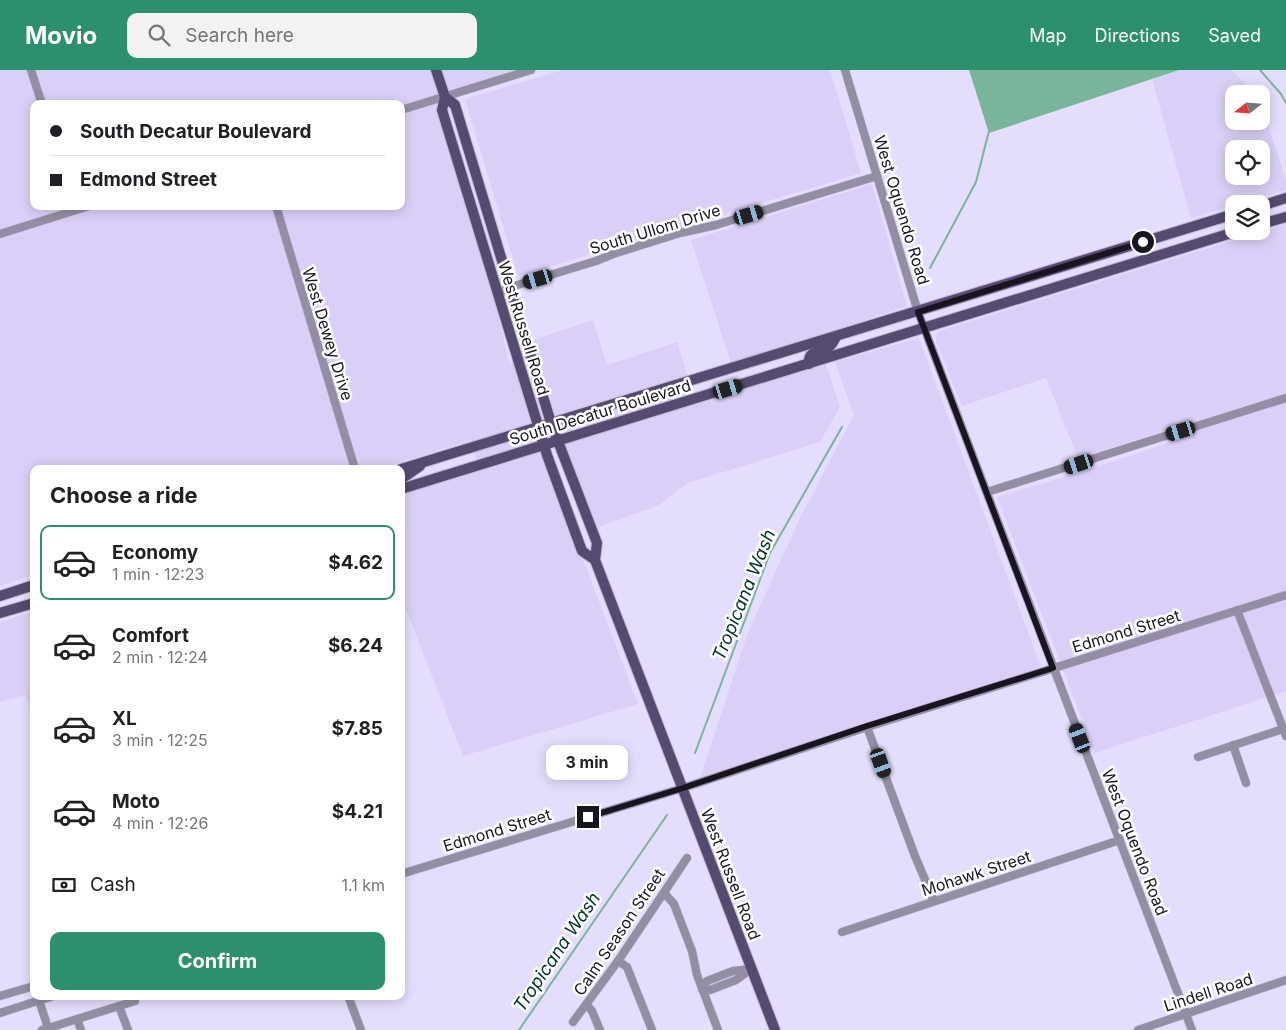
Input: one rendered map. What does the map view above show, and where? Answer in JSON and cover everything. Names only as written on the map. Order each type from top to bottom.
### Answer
[{"type":"main road","name":"West Russell Road","points":[[436,70],[444,97],[442,110],[538,427],[582,551],[595,560]]},
{"type":"main road","name":"West Russell Road","points":[[444,97],[455,105],[552,423],[597,543],[595,560],[775,1030]]},
{"type":"main road","points":[[1270,203],[1286,198]]},
{"type":"main road","name":"South Decatur Boulevard","points":[[405,468],[1225,217]]},
{"type":"main road","points":[[1270,221],[1286,217]]},
{"type":"main road","name":"South Decatur Boulevard","points":[[405,488],[1225,235]]},
{"type":"main road","points":[[809,364],[808,359],[810,356],[828,348],[836,336]]},
{"type":"main road","points":[[405,476],[427,461]]},
{"type":"main road","points":[[0,596],[30,586]]},
{"type":"main road","points":[[0,613],[30,604]]},
{"type":"street","points":[[31,70],[41,100]]},
{"type":"street","points":[[405,109],[531,70]]},
{"type":"street","name":"West Oquendo Road","points":[[844,70],[918,312],[1192,1030]]},
{"type":"street","name":"South Ullom Drive","points":[[498,293],[511,287],[680,233],[716,225],[877,176]]},
{"type":"street","points":[[0,234],[70,210]]},
{"type":"street","name":"West Dewey Drive","points":[[277,210],[354,465]]},
{"type":"street","points":[[987,492],[1286,398]]},
{"type":"street","name":"Edmond Street","points":[[405,873],[683,788],[867,726],[1286,595]]},
{"type":"street","points":[[1198,757],[1285,731],[1238,610]]},
{"type":"street","points":[[867,726],[915,856],[934,901]]},
{"type":"street","points":[[1234,745],[1246,783]]},
{"type":"street","name":"Mohawk Street","points":[[842,932],[1120,840]]},
{"type":"street","name":"Calm Season Street","points":[[574,1022],[618,961],[687,858]]},
{"type":"street","points":[[664,893],[674,904],[692,951],[697,975],[718,1030]]},
{"type":"street","points":[[618,961],[627,968],[652,1030]]},
{"type":"street","points":[[702,989],[710,990],[736,980],[751,969]]},
{"type":"street","name":"Lindell Road","points":[[1138,1030],[1286,980]]},
{"type":"street","points":[[0,996],[30,987]]},
{"type":"street","points":[[18,990],[23,1006]]},
{"type":"street","points":[[0,1013],[35,1000]]},
{"type":"street","points":[[39,1000],[45,1029],[135,1001]]},
{"type":"street","points":[[350,1000],[361,1030]]},
{"type":"street","points":[[587,1005],[592,1010],[600,1030]]},
{"type":"street","points":[[118,1006],[128,1030]]},
{"type":"street","points":[[77,1019],[81,1030]]},
{"type":"shaded area","points":[[0,70],[531,70],[446,98],[510,365],[530,341],[593,320],[607,365],[677,342],[696,403],[826,364],[840,407],[820,442],[688,483],[659,505],[596,528],[564,443],[542,451],[638,704],[463,756],[405,606],[405,492],[479,470],[471,440],[391,465],[30,465],[30,576],[0,586]]},
{"type":"shaded area","points":[[563,70],[830,70],[861,173],[518,276],[465,99]]},
{"type":"shaded area","points":[[969,70],[1179,70],[989,133]]},
{"type":"shaded area","points":[[1179,70],[1232,70],[1246,85],[1225,85],[1225,130],[1270,130],[1286,180],[1286,190],[1269,195],[1225,195],[1225,208],[1191,218],[1152,79]]},
{"type":"shaded area","points":[[872,184],[907,306],[731,363],[691,240]]},
{"type":"shaded area","points":[[1286,224],[1286,691],[1095,753],[997,497],[1081,472],[1176,440],[1171,429],[1078,458],[1046,378],[962,406],[936,341],[936,335],[939,331],[1234,240],[1270,240],[1270,229]]},
{"type":"shaded area","points":[[919,338],[1041,667],[699,781],[748,632],[800,518],[854,415],[835,362]]},
{"type":"shaded area","points":[[30,612],[30,708],[25,695],[0,702],[0,622]]},
{"type":"waterway","points":[[1260,70],[1281,94],[1286,103]]},
{"type":"waterway","points":[[930,268],[976,182],[989,131]]},
{"type":"waterway","name":"Tropicana Wash","points":[[695,753],[770,553],[842,427]]},
{"type":"waterway","name":"Tropicana Wash","points":[[519,1030],[667,815]]},
{"type":"route","points":[[588,817],[683,788],[867,726],[1053,668],[918,312],[1143,242]]}]
